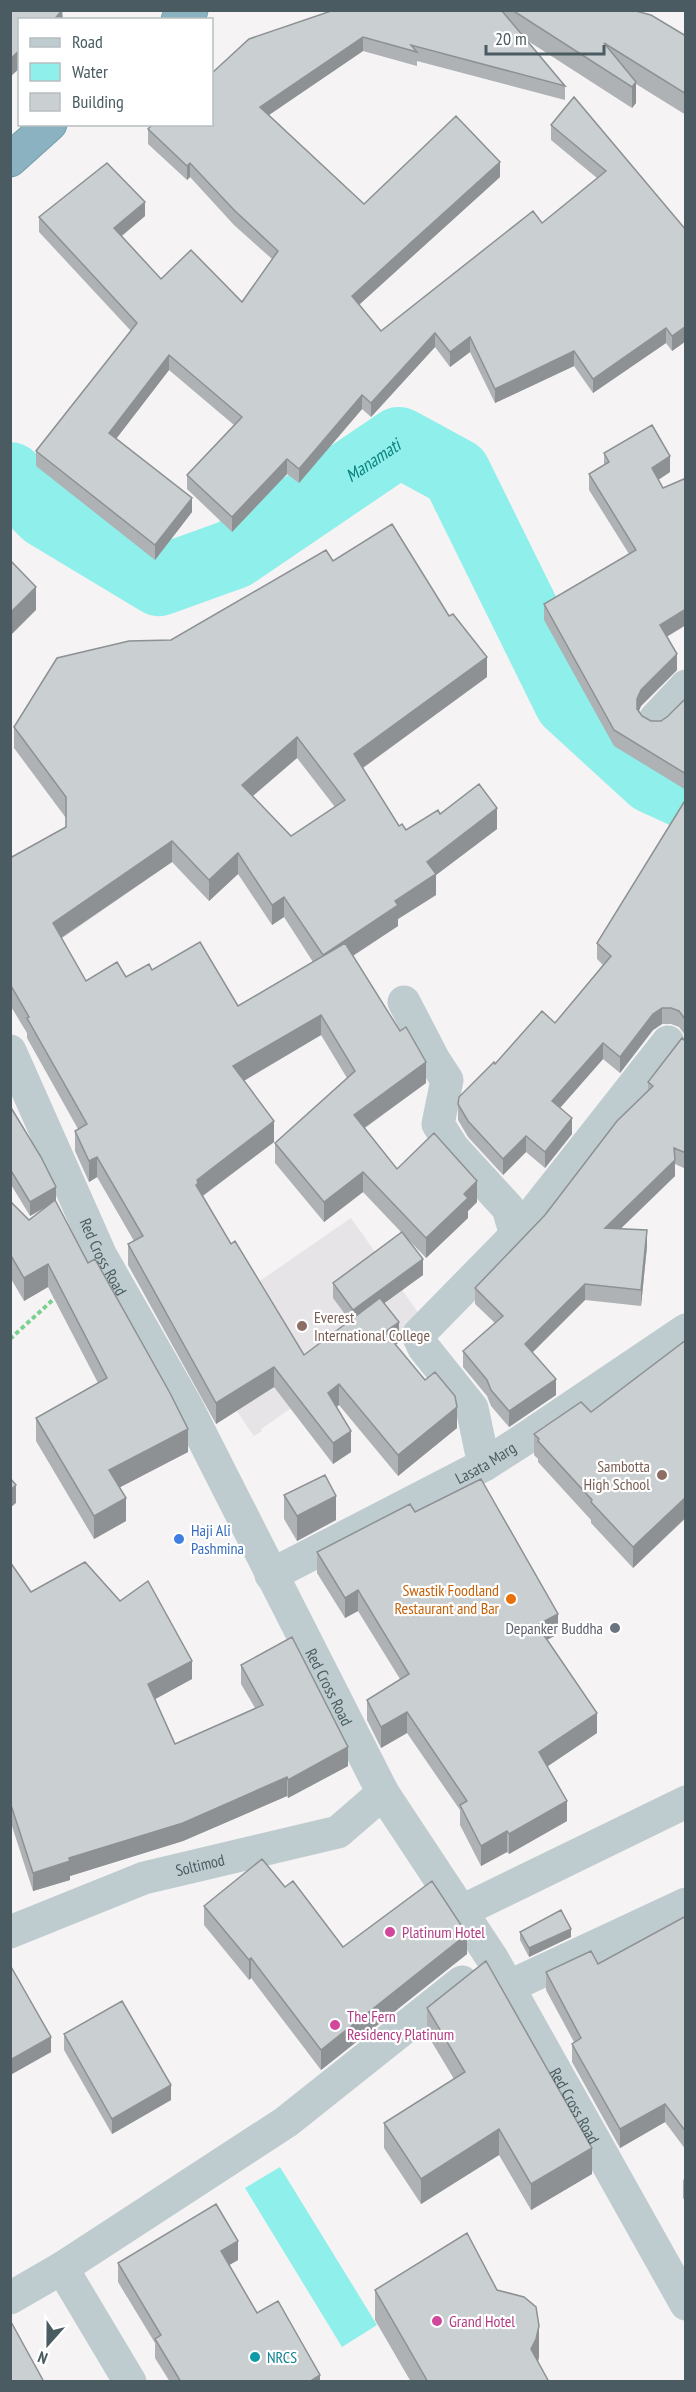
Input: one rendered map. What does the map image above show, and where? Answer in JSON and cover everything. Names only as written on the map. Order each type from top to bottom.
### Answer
[{"type":"highway","points":[[10,160],[48,126]]},
{"type":"street","points":[[655,719],[686,686]]},
{"type":"street","points":[[404,1002],[447,1080],[438,1124],[453,1148],[508,1208],[516,1235]]},
{"type":"street","points":[[484,1464],[472,1408],[424,1348],[418,1335],[516,1235],[668,1042]]},
{"type":"street","name":"Red Cross Road","points":[[12,1058],[101,1256],[188,1407],[383,1793],[492,1958],[686,2304]]},
{"type":"street","name":"Lasata Marg","points":[[271,1575],[484,1464],[686,1330]]},
{"type":"street","name":"Soltimod","points":[[10,1932],[144,1878],[338,1832],[383,1793]]},
{"type":"street","points":[[460,1912],[686,1802]]},
{"type":"street","points":[[508,1987],[686,1904]]},
{"type":"street","points":[[10,2298],[62,2268],[286,2122],[492,1958]]},
{"type":"street","points":[[62,2268],[130,2382]]},
{"type":"path","points":[[10,1339],[60,1294]]},
{"type":"shaded area","name":"Everest International College","points":[[351,1218],[422,1318],[254,1436],[183,1334]]},
{"type":"water","points":[[280,2167],[377,2325],[342,2347],[245,2188]]},
{"type":"building","points":[[10,10],[62,10],[56,18],[18,18],[18,52],[10,59]]},
{"type":"building","points":[[334,10],[502,11],[565,86],[411,45],[417,52],[363,37],[260,107],[364,204],[456,116],[500,162],[352,296],[381,331],[533,211],[542,223],[606,171],[551,125],[574,97],[686,230],[686,326],[672,336],[666,328],[593,379],[574,351],[495,389],[470,337],[450,352],[435,333],[371,403],[362,395],[299,469],[287,459],[232,517],[187,475],[242,417],[169,355],[109,433],[192,498],[155,545],[36,451],[137,323],[39,217],[107,163],[145,202],[114,228],[161,279],[191,250],[242,302],[278,251],[234,210],[190,163],[187,166],[148,129],[151,126],[213,126],[213,72],[249,39]]},
{"type":"building","points":[[512,10],[632,10],[651,15],[686,36],[686,94],[604,43],[636,82],[632,87]]},
{"type":"building","points":[[652,425],[670,456],[652,468],[663,488],[684,479],[686,481],[686,609],[660,625],[677,654],[641,690],[637,699],[637,709],[642,716],[651,721],[661,721],[686,698],[686,774],[614,730],[544,604],[636,550],[589,474],[609,462],[604,453]]},
{"type":"building","points":[[392,524],[449,616],[453,614],[487,657],[354,754],[399,826],[402,824],[406,830],[438,810],[440,814],[479,784],[497,808],[427,862],[436,874],[395,901],[398,905],[323,955],[284,897],[272,905],[238,853],[209,880],[172,841],[53,923],[86,981],[117,962],[126,977],[149,964],[152,970],[200,942],[238,1006],[345,943],[400,1031],[406,1027],[426,1062],[354,1115],[397,1169],[434,1133],[477,1181],[464,1194],[468,1198],[426,1238],[363,1172],[324,1202],[275,1143],[355,1071],[321,1015],[233,1066],[274,1121],[197,1180],[196,1185],[231,1244],[235,1241],[304,1355],[380,1298],[399,1322],[385,1332],[425,1380],[435,1372],[455,1396],[457,1407],[398,1455],[339,1384],[328,1393],[351,1431],[333,1443],[274,1367],[216,1403],[128,1244],[143,1236],[97,1157],[89,1161],[75,1131],[87,1124],[10,984],[10,858],[66,827],[66,797],[14,727],[57,658],[129,641],[171,640],[326,550],[333,561]],"holes":[[[297,737],[345,800],[291,836],[242,785]]]},
{"type":"building","points":[[10,560],[36,587],[10,613]]},
{"type":"building","points":[[686,799],[686,1021],[679,1011],[662,1008],[653,1014],[620,1057],[603,1043],[552,1101],[572,1118],[545,1152],[526,1136],[503,1159],[468,1121],[458,1104],[459,1097],[494,1062],[495,1064],[542,1011],[555,1023],[611,956],[597,943]]},
{"type":"building","points":[[682,1038],[686,1042],[686,1153],[674,1148],[675,1160],[605,1228],[647,1230],[641,1290],[585,1284],[525,1344],[556,1379],[509,1411],[463,1351],[503,1316],[475,1288],[545,1215],[617,1121],[653,1086],[648,1082]]},
{"type":"building","points":[[10,1106],[56,1187],[30,1202],[10,1169]]},
{"type":"building","points":[[55,1200],[88,1263],[95,1259],[188,1429],[109,1470],[126,1498],[94,1516],[36,1418],[107,1378],[48,1264],[24,1278],[10,1254],[10,1201],[29,1220]]},
{"type":"building","points":[[402,1232],[423,1259],[353,1310],[333,1283]]},
{"type":"building","points":[[686,1340],[686,1497],[633,1547],[591,1502],[592,1500],[534,1434],[581,1402],[591,1412]]},
{"type":"building","points":[[325,1475],[336,1496],[297,1516],[284,1495]]},
{"type":"building","points":[[10,1478],[16,1485],[10,1490]]},
{"type":"building","points":[[481,1479],[558,1614],[537,1625],[597,1713],[539,1752],[567,1801],[509,1834],[507,1831],[481,1846],[460,1805],[467,1801],[407,1712],[381,1727],[367,1700],[409,1674],[358,1590],[345,1598],[317,1552],[410,1504],[415,1512]]},
{"type":"building","points":[[10,1562],[31,1592],[85,1562],[120,1601],[148,1581],[192,1661],[148,1684],[175,1744],[263,1705],[241,1665],[292,1637],[348,1747],[288,1780],[287,1777],[183,1823],[69,1858],[70,1861],[33,1873],[10,1802]]},
{"type":"building","name":"The Fern Residency Platinum","points":[[262,1859],[285,1887],[293,1881],[343,1947],[432,1881],[467,1934],[321,2050],[251,1958],[249,1960],[204,1906]]},
{"type":"building","points":[[561,1910],[571,1929],[529,1948],[520,1932]]},
{"type":"building","points":[[686,1916],[686,2132],[665,2104],[620,2129],[572,2044],[581,2038],[546,1972],[591,1951],[598,1964]]},
{"type":"building","points":[[486,1961],[592,2148],[531,2184],[499,2129],[421,2179],[384,2123],[465,2072],[427,2008]]},
{"type":"building","points":[[10,1965],[51,2037],[12,2059],[10,2056]]},
{"type":"building","points":[[122,2001],[171,2085],[112,2119],[64,2034]]},
{"type":"building","points":[[216,2204],[238,2241],[221,2251],[257,2313],[278,2301],[320,2375],[312,2380],[313,2382],[181,2382],[155,2339],[161,2335],[118,2263]]},
{"type":"building","name":"Grand Hotel","points":[[467,2233],[497,2290],[524,2297],[536,2307],[539,2326],[531,2349],[549,2382],[428,2382],[375,2290]]},
{"type":"building","points":[[10,2320],[44,2382],[10,2382]]},
{"type":"waterway","name":"Manamati","points":[[10,477],[46,513],[159,581],[234,554],[399,442],[456,473],[569,702],[653,779],[686,794]]},
{"type":"place","name":"Everest International College","points":[[302,1326]]},
{"type":"place","name":"Sambotta High School","points":[[662,1475]]},
{"type":"place","name":"Haji Ali Pashmina","points":[[179,1539]]},
{"type":"place","name":"Swastik Foodland Restaurant and Bar","points":[[511,1599]]},
{"type":"place","name":"Depanker Buddha","points":[[615,1628]]},
{"type":"place","name":"Platinum Hotel","points":[[390,1932]]},
{"type":"place","name":"The Fern Residency Platinum","points":[[335,2025]]},
{"type":"place","name":"Grand Hotel","points":[[437,2321]]},
{"type":"place","name":"NRCS","points":[[255,2357]]}]
